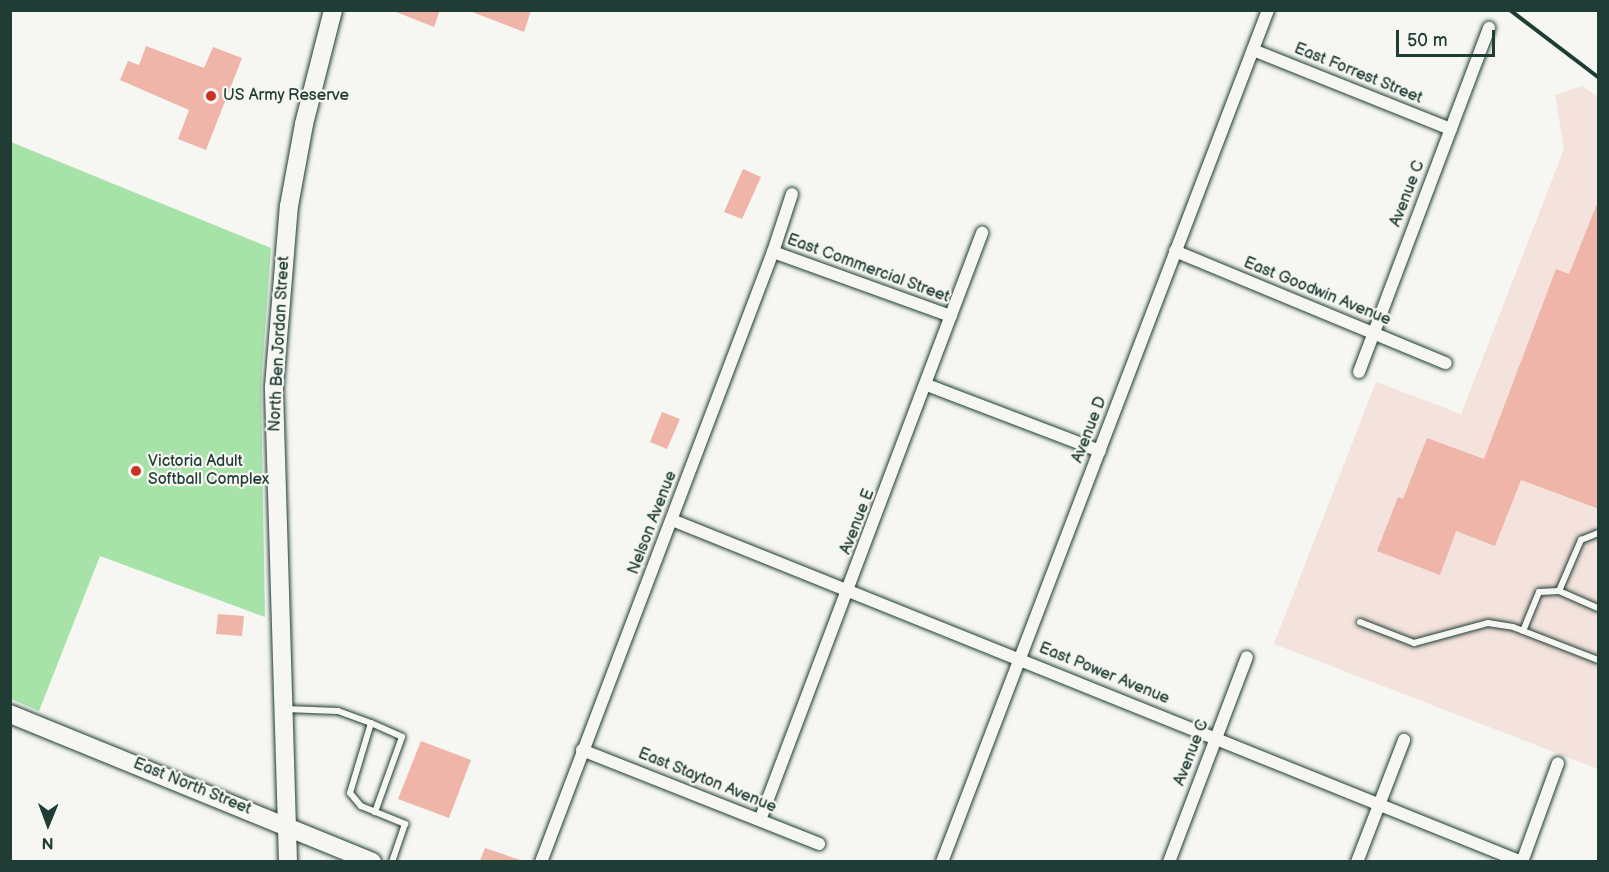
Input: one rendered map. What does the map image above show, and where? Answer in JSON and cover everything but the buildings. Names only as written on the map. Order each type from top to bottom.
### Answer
[{"type":"street","name":"North Ben Jordan Street","points":[[288,861],[281,709],[274,387],[289,209],[304,124],[333,10]]},
{"type":"street","name":"Avenue D","points":[[942,861],[1268,10]]},
{"type":"street","name":"Avenue C","points":[[1359,372],[1372,332],[1489,28]]},
{"type":"street","name":"East Forrest Street","points":[[1253,50],[1450,129]]},
{"type":"street","name":"Nelson Avenue","points":[[541,861],[773,252],[792,194]]},
{"type":"street","name":"Avenue E","points":[[760,820],[927,385],[982,233]]},
{"type":"street","name":"East Goodwin Avenue","points":[[1175,251],[1446,363]]},
{"type":"street","name":"East Commercial Street","points":[[773,252],[951,316]]},
{"type":"street","points":[[927,385],[1100,451]]},
{"type":"street","name":"East Power Avenue","points":[[672,520],[1522,861]]},
{"type":"street","name":"Avenue C","points":[[1168,861],[1247,657]]},
{"type":"street","name":"East North Street","points":[[10,714],[372,861]]},
{"type":"street","points":[[1357,861],[1404,740]]},
{"type":"street","name":"East Stayton Avenue","points":[[582,750],[819,844]]},
{"type":"street","points":[[1522,861],[1558,763]]},
{"type":"lane","points":[[1559,591],[1581,540],[1599,533]]},
{"type":"lane","points":[[1524,631],[1539,591],[1559,591],[1599,608]]},
{"type":"lane","points":[[1360,622],[1414,643],[1488,623],[1524,631],[1599,660]]},
{"type":"lane","points":[[281,709],[338,711],[402,737],[375,812]]},
{"type":"lane","points":[[371,723],[350,784],[354,801],[405,824],[392,861]]},
{"type":"shaded area","points":[[1582,86],[1598,97],[1598,769],[1274,644],[1376,382],[1461,414],[1564,149],[1555,95]]},
{"type":"green space","name":"Victoria Adult Softball Complex","points":[[11,142],[271,248],[261,386],[265,617],[100,556],[39,711],[11,699]]},
{"type":"railway","points":[[1510,10],[1598,77]]},
{"type":"place","name":"US Army Reserve","points":[[211,96]]},
{"type":"place","name":"Victoria Adult Softball Complex","points":[[136,471]]}]
